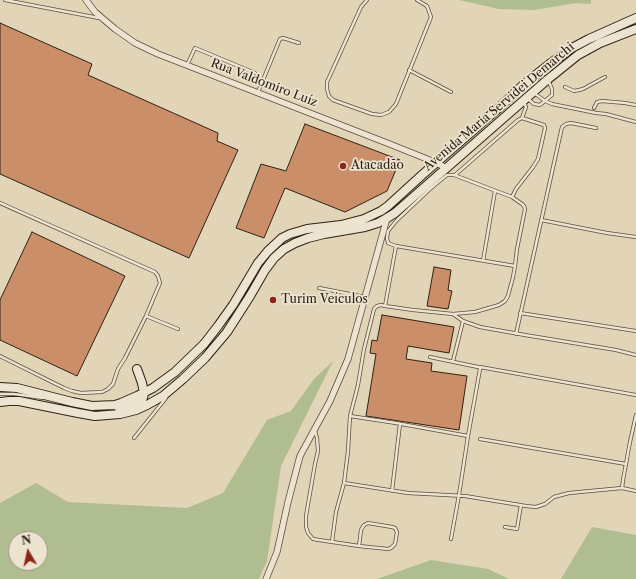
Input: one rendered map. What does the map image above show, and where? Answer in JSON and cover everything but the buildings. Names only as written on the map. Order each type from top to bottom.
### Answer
[{"type":"main road","name":"Avenida Maria Servidei Demarchi","points":[[144,393],[175,372],[204,344],[233,305],[258,263],[282,238],[308,229],[341,225],[364,219],[381,211],[437,163],[523,85],[551,63],[570,49],[636,18]]},
{"type":"main road","name":"Avenida Maria Servidei Demarchi","points":[[0,402],[19,401],[95,416],[120,414],[136,410],[163,396],[205,358],[226,332],[265,270],[274,258],[284,249],[308,238],[365,227],[378,223],[387,218],[578,55],[600,43],[636,29]]},
{"type":"main road","points":[[67,411],[85,409],[110,410],[132,405],[140,401],[143,398],[144,393],[137,369]]},
{"type":"main road","points":[[0,387],[25,390],[92,406],[115,405],[144,393]]},
{"type":"street","name":"Rua Valdomiro Luíz","points":[[86,0],[95,12],[115,30],[135,43],[158,54],[258,92],[437,163],[446,168]]},
{"type":"street","points":[[266,579],[277,552],[300,456],[330,401],[348,360],[387,218],[381,211]]},
{"type":"lane","points":[[5,0],[102,18]]},
{"type":"lane","points":[[367,0],[361,7],[327,82],[328,96],[333,100],[372,114],[381,115],[389,112],[396,104],[431,17],[427,6],[417,0]]},
{"type":"lane","points":[[258,92],[280,39],[282,38],[299,43]]},
{"type":"lane","points":[[187,65],[195,48],[255,73]]},
{"type":"lane","points":[[410,70],[451,92]]},
{"type":"lane","points":[[565,87],[574,91],[579,90],[605,77]]},
{"type":"lane","points":[[528,97],[536,105],[540,105],[552,96],[552,89],[547,80]]},
{"type":"lane","points":[[528,97],[552,104],[606,114],[636,122]]},
{"type":"lane","points":[[454,175],[522,118],[528,97]]},
{"type":"lane","points":[[594,108],[598,102],[602,101],[614,101],[636,105]]},
{"type":"lane","points":[[512,197],[516,189],[538,159],[545,128],[544,125],[522,118]]},
{"type":"lane","points":[[516,334],[562,127],[571,123],[596,128]]},
{"type":"lane","points":[[332,542],[336,512],[344,483],[350,416],[374,309],[380,305],[453,314],[475,312],[499,305],[505,301],[508,296],[515,266],[525,209],[522,204],[512,197],[454,175],[447,175],[442,178],[391,227],[387,235],[387,241],[396,246],[515,266]]},
{"type":"lane","points":[[483,261],[495,191]]},
{"type":"lane","points":[[0,203],[155,272],[160,283],[146,316],[118,369],[113,384],[102,392],[81,393],[72,391],[0,356]]},
{"type":"lane","points":[[541,220],[636,238]]},
{"type":"lane","points":[[385,306],[396,246]]},
{"type":"lane","points":[[319,288],[365,297]]},
{"type":"lane","points":[[520,313],[636,331]]},
{"type":"lane","points":[[453,314],[463,322],[480,327],[616,350],[636,355]]},
{"type":"lane","points":[[146,316],[178,329]]},
{"type":"lane","points":[[453,361],[463,322]]},
{"type":"lane","points":[[430,357],[636,395]]},
{"type":"lane","points":[[451,539],[480,367]]},
{"type":"lane","points":[[134,438],[174,386]]},
{"type":"lane","points":[[0,394],[14,394],[72,402]]},
{"type":"lane","points":[[14,394],[67,411]]},
{"type":"lane","points":[[622,488],[622,480],[636,415]]},
{"type":"lane","points":[[350,416],[468,436]]},
{"type":"lane","points":[[392,491],[400,424]]},
{"type":"lane","points":[[314,428],[317,438],[318,451],[306,516],[306,527],[308,533],[313,538],[332,542],[359,546],[391,548],[395,544],[397,532],[395,528],[368,522],[361,530],[359,546]]},
{"type":"lane","points":[[480,439],[626,464]]},
{"type":"lane","points":[[344,483],[408,493],[459,495],[536,507],[545,504],[554,497],[569,493],[622,488],[636,491]]},
{"type":"lane","points":[[505,526],[517,529],[521,505]]},
{"type":"green space","points":[[459,0],[591,0],[591,4],[576,3],[534,10],[499,9]]},
{"type":"green space","points":[[333,361],[281,466],[267,561],[259,579],[0,579],[0,503],[36,483],[68,502],[187,508],[223,493],[267,420],[291,411],[314,379]]},
{"type":"green space","points":[[592,527],[636,535],[636,579],[561,579]]},
{"type":"green space","points":[[431,560],[488,569],[509,579],[377,579]]},
{"type":"place","name":"Atacadão","points":[[343,166]]},
{"type":"place","name":"Turim Veículos","points":[[273,300]]}]
